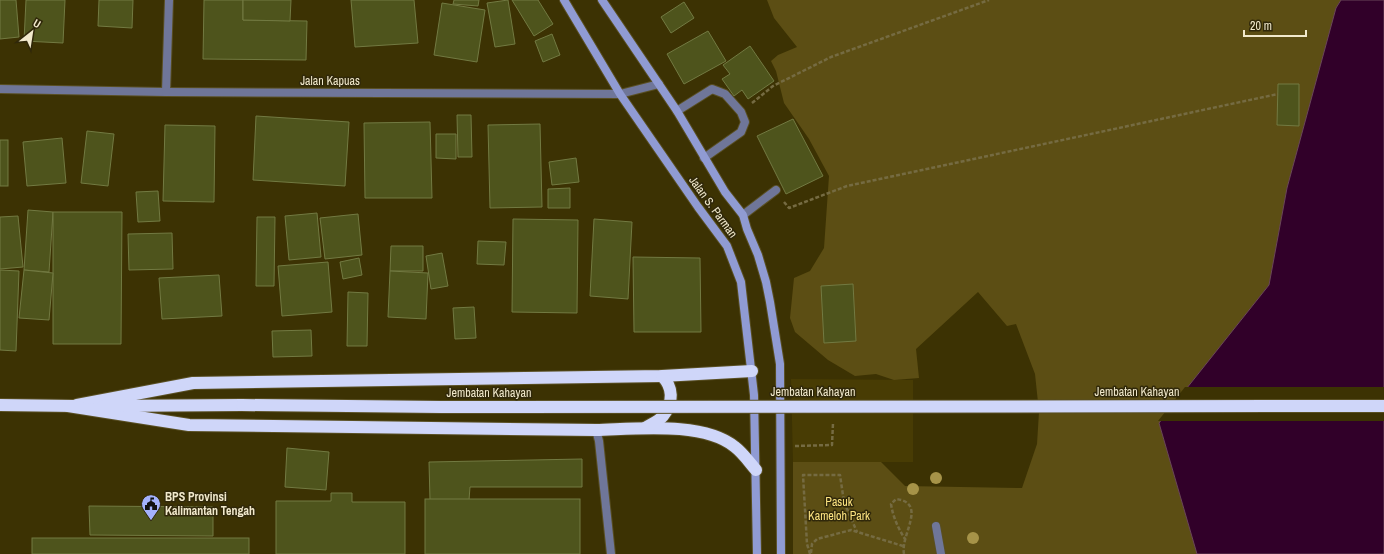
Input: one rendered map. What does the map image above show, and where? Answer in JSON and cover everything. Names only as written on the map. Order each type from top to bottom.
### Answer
[{"type":"highway","points":[[68,406],[193,382],[662,376],[752,371]]},
{"type":"highway","points":[[644,428],[657,421],[664,415],[671,401],[671,393],[668,382],[662,376]]},
{"type":"highway","points":[[0,404],[68,406],[189,425],[596,430],[644,428],[695,430],[719,438],[735,447],[756,470]]},
{"type":"highway","name":"Jembatan Kahayan","points":[[68,406],[1384,406]]},
{"type":"main road","name":"Jalan S. Parman","points":[[564,0],[620,94],[698,207],[727,246],[741,282],[754,395],[757,554]]},
{"type":"main road","name":"Jalan S. Parman","points":[[602,0],[659,84],[725,192],[743,215],[758,255],[766,282],[780,364],[781,554]]},
{"type":"street","points":[[166,92],[169,0]]},
{"type":"street","name":"Jalan Kapuas","points":[[0,89],[166,92],[620,94],[659,84]]},
{"type":"street","points":[[676,111],[712,89],[725,94],[741,112],[745,122],[741,132],[704,158]]},
{"type":"street","points":[[743,215],[776,190]]},
{"type":"street","points":[[596,430],[599,441],[611,554]]},
{"type":"street","points":[[936,526],[941,554]]},
{"type":"path","points":[[741,112],[773,86],[830,57],[989,0]]},
{"type":"path","points":[[776,190],[788,208],[847,186],[1278,94]]},
{"type":"path","points":[[789,446],[832,445],[833,421]]},
{"type":"path","points":[[811,554],[807,544],[803,475],[840,475],[844,502],[857,532]]},
{"type":"path","points":[[904,554],[903,546],[913,513],[910,505],[904,500],[896,499],[891,504],[893,515],[905,539]]},
{"type":"path","points":[[811,554],[812,544],[817,539],[851,530],[903,546]]},
{"type":"shaded area","points":[[1341,0],[1384,0],[1384,554],[1197,554],[1159,423],[1269,285],[1287,188],[1336,8]]},
{"type":"shaded area","points":[[791,379],[913,380],[913,462],[793,462]]},
{"type":"green space","name":"Pasuk Kameloh Park","points":[[767,0],[1341,0],[1336,8],[1287,188],[1269,285],[1159,423],[1197,554],[793,554],[793,462],[881,462],[905,486],[1022,488],[1037,444],[1039,412],[1035,374],[1016,324],[1007,326],[978,292],[916,349],[919,378],[894,380],[876,374],[855,376],[828,360],[795,332],[790,318],[794,278],[810,271],[824,248],[829,176],[809,139],[784,103],[776,71],[771,61],[778,55],[797,47],[774,18]]},
{"type":"pier","points":[[1185,387],[1384,387],[1384,421],[1158,421]]},
{"type":"building","points":[[0,0],[16,0],[19,37],[0,39]]},
{"type":"building","points":[[26,0],[65,0],[63,43],[24,41]]},
{"type":"building","points":[[99,0],[133,0],[132,28],[98,26]]},
{"type":"building","points":[[204,0],[243,0],[243,20],[307,21],[306,60],[203,59]]},
{"type":"building","points":[[243,0],[291,0],[290,21],[243,20]]},
{"type":"building","points":[[351,0],[414,0],[418,43],[355,47]]},
{"type":"building","points":[[454,0],[479,0],[478,6],[453,4]]},
{"type":"building","points":[[508,0],[515,44],[495,47],[487,3]]},
{"type":"building","points":[[512,0],[538,0],[553,24],[534,36]]},
{"type":"building","points":[[684,2],[694,18],[671,33],[661,17]]},
{"type":"building","points":[[442,3],[485,10],[477,62],[434,55]]},
{"type":"building","points":[[708,31],[726,61],[684,84],[667,54]]},
{"type":"building","points":[[552,34],[560,55],[543,62],[535,41]]},
{"type":"building","points":[[750,46],[774,81],[748,99],[742,90],[734,96],[722,79],[730,74],[723,65]]},
{"type":"building","points":[[1278,84],[1299,84],[1299,126],[1277,125]]},
{"type":"building","points":[[457,115],[471,115],[472,157],[458,157]]},
{"type":"building","points":[[256,116],[349,122],[345,186],[253,180]]},
{"type":"building","points":[[793,119],[823,176],[786,194],[757,136]]},
{"type":"building","points":[[430,122],[432,198],[365,198],[364,123]]},
{"type":"building","points":[[540,124],[542,207],[490,208],[488,125]]},
{"type":"building","points":[[165,125],[215,126],[214,202],[163,201]]},
{"type":"building","points":[[87,131],[114,134],[108,186],[81,183]]},
{"type":"building","points":[[436,134],[456,134],[456,159],[436,158]]},
{"type":"building","points":[[62,138],[66,183],[27,186],[23,142]]},
{"type":"building","points":[[0,140],[8,140],[8,186],[0,186]]},
{"type":"building","points":[[576,158],[579,182],[552,185],[549,162]]},
{"type":"building","points":[[570,188],[570,208],[548,208],[548,189]]},
{"type":"building","points":[[158,191],[160,221],[138,222],[136,192]]},
{"type":"building","points":[[28,210],[53,212],[49,272],[24,270]]},
{"type":"building","points":[[53,212],[122,212],[121,344],[53,344]]},
{"type":"building","points":[[317,213],[321,257],[289,260],[285,216]]},
{"type":"building","points":[[358,214],[362,255],[325,259],[320,218]]},
{"type":"building","points":[[18,216],[23,267],[0,269],[0,217]]},
{"type":"building","points":[[257,217],[275,217],[274,286],[256,286]]},
{"type":"building","points":[[513,219],[578,220],[577,313],[512,312]]},
{"type":"building","points":[[594,219],[632,222],[628,299],[590,296]]},
{"type":"building","points":[[172,233],[173,269],[129,270],[128,234]]},
{"type":"building","points":[[478,241],[506,242],[504,265],[477,264]]},
{"type":"building","points":[[391,246],[423,246],[423,271],[390,271]]},
{"type":"building","points":[[442,253],[448,286],[431,289],[426,256]]},
{"type":"building","points":[[633,257],[700,258],[701,332],[634,332]]},
{"type":"building","points":[[359,258],[362,275],[343,279],[340,262]]},
{"type":"building","points":[[328,262],[332,312],[282,316],[278,266]]},
{"type":"building","points":[[0,270],[19,271],[16,351],[0,350]]},
{"type":"building","points":[[24,270],[53,273],[49,320],[19,318]]},
{"type":"building","points":[[390,271],[428,273],[426,319],[388,317]]},
{"type":"building","points":[[219,275],[222,316],[162,319],[159,278]]},
{"type":"building","points":[[853,284],[856,341],[824,343],[821,286]]},
{"type":"building","points":[[348,292],[368,293],[367,346],[347,346]]},
{"type":"building","points":[[474,307],[476,338],[455,339],[453,308]]},
{"type":"building","points":[[311,330],[312,356],[273,357],[272,331]]},
{"type":"building","points":[[287,448],[329,452],[326,490],[285,487]]},
{"type":"building","points":[[582,459],[582,487],[470,487],[469,500],[430,500],[429,462]]},
{"type":"building","points":[[331,493],[352,493],[352,502],[405,502],[405,554],[276,554],[276,501],[331,501]]},
{"type":"building","points":[[425,499],[580,499],[580,554],[425,554]]},
{"type":"building","name":"BPS Provinsi Kalimantan Tengah","points":[[89,506],[213,507],[213,536],[90,535]]},
{"type":"building","points":[[32,538],[249,538],[249,554],[32,554]]},
{"type":"place","name":"BPS Provinsi Kalimantan Tengah","points":[[151,521]]}]
